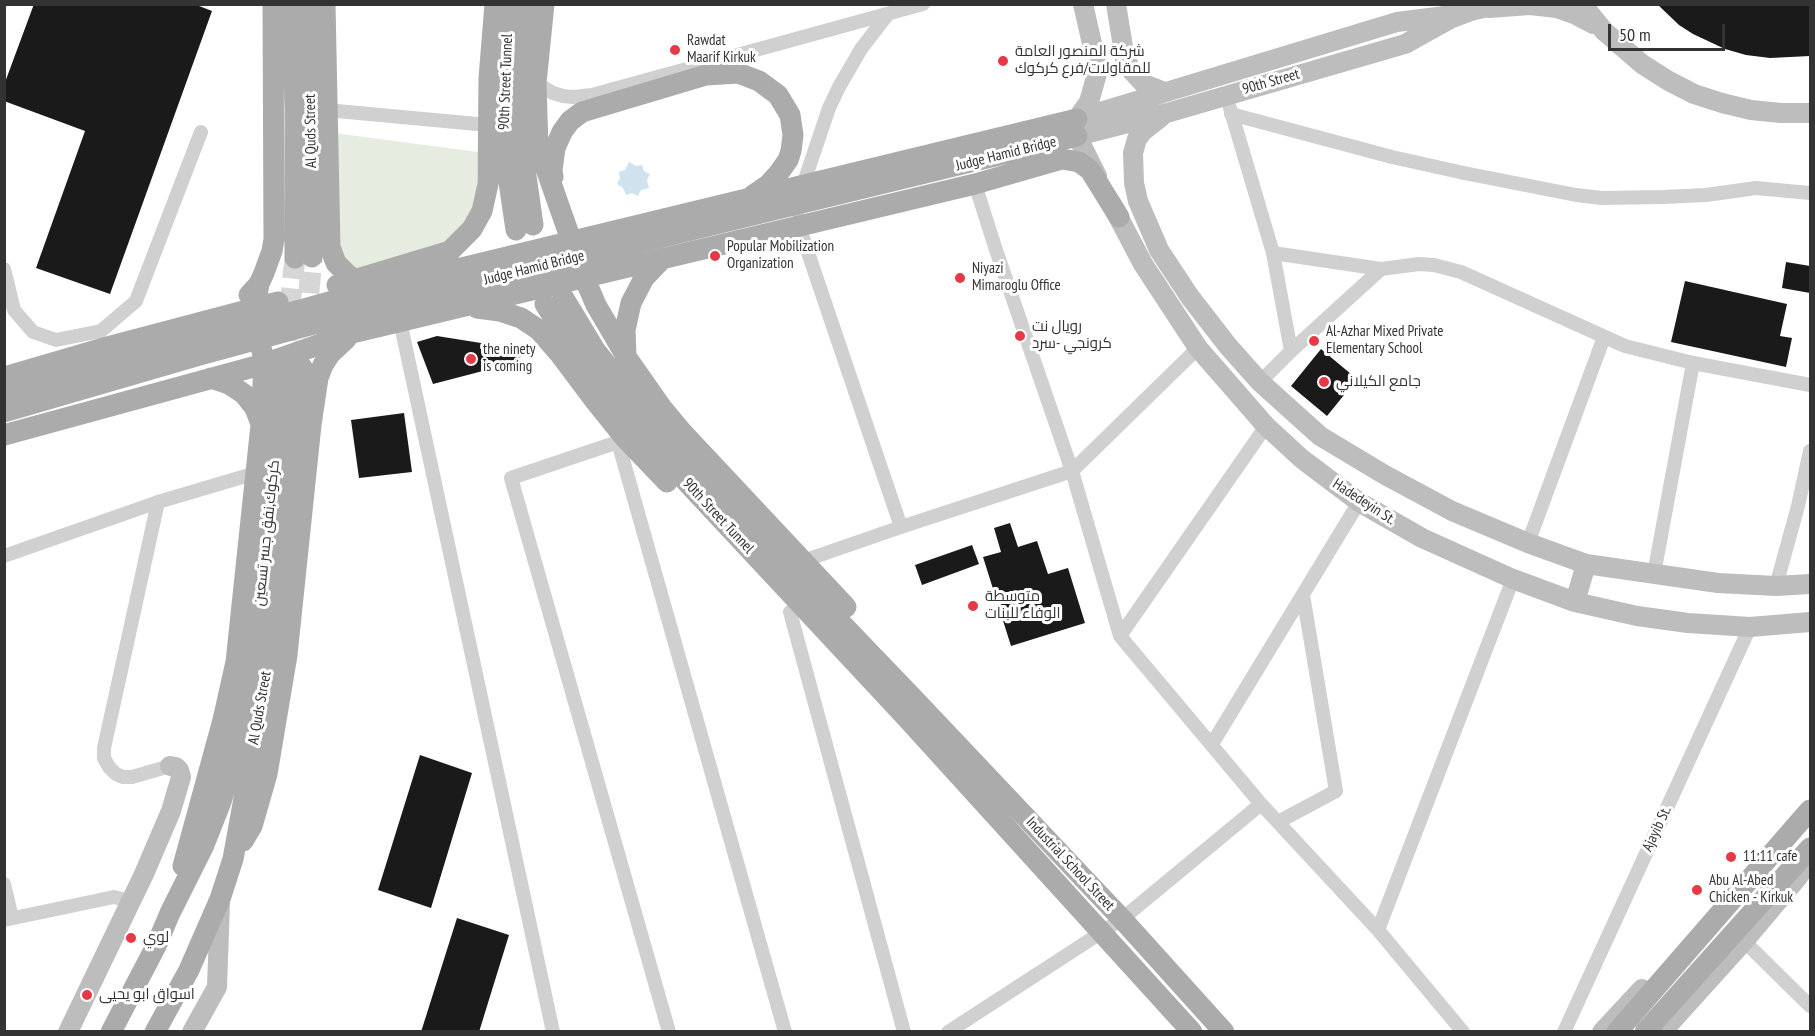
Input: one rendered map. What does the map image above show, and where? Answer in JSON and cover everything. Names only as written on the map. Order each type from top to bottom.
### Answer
[{"type":"main road","points":[[170,913],[223,720],[236,662],[261,425],[283,367],[256,307],[259,284],[269,262],[274,239],[273,4]]},
{"type":"main road","name":"Al Quds Street","points":[[292,4],[295,109],[304,257],[308,4]]},
{"type":"main road","points":[[325,4],[330,247],[336,263],[349,276],[357,279]]},
{"type":"main road","points":[[4,376],[357,279],[450,250],[472,230],[482,211],[488,184],[489,78],[495,4]]},
{"type":"main road","name":"90th Street Tunnel","points":[[510,4],[506,42],[504,148],[524,228],[520,91],[530,4]]},
{"type":"main road","points":[[544,4],[536,83],[538,146],[584,277],[601,314],[627,358],[682,432],[873,637],[888,656],[910,707]]},
{"type":"main road","points":[[555,196],[552,170],[555,148],[570,121],[582,112],[706,75],[738,73],[759,81],[778,95],[790,115],[794,135],[791,151],[783,167],[756,194],[738,202]]},
{"type":"main road","name":"Judge Hamid Bridge","points":[[4,395],[383,287],[738,202],[1071,129]]},
{"type":"main road","name":"Judge Hamid Bridge","points":[[4,412],[387,304],[1071,129]]},
{"type":"main road","points":[[4,435],[211,378],[283,367],[352,333],[975,184],[1062,159],[1079,162],[1090,170],[1119,217]]},
{"type":"main road","points":[[627,358],[625,330],[631,303],[644,278],[663,258]]},
{"type":"main road","points":[[223,316],[259,284]]},
{"type":"main road","name":"90th Street Tunnel","points":[[554,300],[647,416],[910,707]]},
{"type":"main road","points":[[462,306],[500,310],[521,318],[540,330],[595,401],[621,440],[838,663],[910,707]]},
{"type":"main road","points":[[233,860],[252,826],[271,752],[287,655],[318,378],[330,354],[352,333]]},
{"type":"main road","name":"Al Quds Street","points":[[111,1032],[156,946],[204,845],[221,802],[238,742],[255,694],[273,625],[283,367]]},
{"type":"main road","points":[[211,378],[229,384],[244,394],[255,408],[261,425]]},
{"type":"main road","name":"Al Quds Street","points":[[155,1032],[189,970],[220,899],[233,860],[255,694]]},
{"type":"main road","name":"Industrial School Street","points":[[910,707],[1122,919],[1224,1032]]},
{"type":"main road","name":"Industrial School Street","points":[[910,707],[1101,933],[1192,1032]]},
{"type":"main road","points":[[1645,1032],[1669,989],[1748,883],[1810,810]]},
{"type":"main road","points":[[1617,1032],[1669,989],[1810,848]]},
{"type":"street","points":[[536,83],[553,93],[573,97],[582,96],[923,4]]},
{"type":"street","points":[[1071,129],[1089,102],[1098,70],[1083,4]]},
{"type":"street","points":[[1116,4],[1125,59],[1144,84],[1165,92]]},
{"type":"street","points":[[1582,4],[1611,38],[1642,64],[1694,94],[1722,104],[1751,110],[1810,113]]},
{"type":"street","name":"90th Street","points":[[1071,129],[1165,92],[1397,22],[1487,8],[1530,5],[1557,8],[1591,22],[1611,38]]},
{"type":"street","name":"90th Street","points":[[1071,129],[1167,113],[1405,44],[1450,19],[1487,8]]},
{"type":"street","points":[[888,14],[861,49],[838,87],[802,189],[799,226],[901,527]]},
{"type":"street","points":[[1226,95],[1273,253],[1291,351]]},
{"type":"street","points":[[326,110],[488,125]]},
{"type":"street","points":[[1167,113],[1143,131],[1137,139],[1133,153],[1134,183],[1138,201],[1160,250],[1190,297],[1228,346],[1260,382],[1320,436],[1452,512],[1586,564],[1718,583],[1776,586],[1810,584]]},
{"type":"street","points":[[1231,114],[1392,157],[1576,195],[1602,198],[1663,197],[1706,195],[1756,188],[1810,193]]},
{"type":"street","name":"Hadedeyin St.","points":[[1071,129],[1143,264],[1198,348],[1266,426],[1302,459],[1359,502],[1422,538],[1513,579],[1575,602],[1637,616],[1688,623],[1750,627],[1810,622]]},
{"type":"street","points":[[4,269],[14,310],[33,332],[56,340],[101,331],[136,301],[201,132]]},
{"type":"street","points":[[975,184],[1072,471],[1120,636],[1261,804],[1378,930],[1463,1032]]},
{"type":"street","points":[[1273,253],[1381,268],[1419,264],[1455,270],[1625,346],[1693,363],[1810,385]]},
{"type":"street","points":[[1260,382],[1381,268]]},
{"type":"street","points":[[400,321],[553,1032]]},
{"type":"street","points":[[1528,543],[1604,337]]},
{"type":"street","points":[[803,561],[1072,471],[1198,348]]},
{"type":"street","points":[[1654,574],[1693,363]]},
{"type":"street","points":[[1120,636],[1266,426]]},
{"type":"street","points":[[1302,459],[1320,436]]},
{"type":"street","points":[[669,1032],[511,478],[621,440],[785,1032]]},
{"type":"street","points":[[1776,586],[1804,502],[1810,451]]},
{"type":"street","points":[[4,556],[158,502],[256,473]]},
{"type":"street","points":[[65,1031],[144,874],[171,811],[181,777],[176,767],[170,766],[132,777],[123,777],[109,767],[104,758],[104,748],[158,502]]},
{"type":"street","points":[[1212,744],[1359,502]]},
{"type":"street","points":[[1575,602],[1586,564]]},
{"type":"street","points":[[1378,930],[1513,579]]},
{"type":"street","points":[[1278,822],[1336,791],[1303,595]]},
{"type":"street","points":[[790,612],[904,1032]]},
{"type":"street","name":"Ajayib St.","points":[[1564,1032],[1750,627]]},
{"type":"street","points":[[948,1032],[1122,919],[1261,804]]},
{"type":"street","points":[[1662,1032],[1744,941],[1798,877],[1810,859]]},
{"type":"street","points":[[1602,1032],[1688,938],[1748,883]]},
{"type":"street","points":[[4,884],[8,919],[114,897],[130,901]]},
{"type":"street","points":[[192,1032],[217,987],[220,899]]},
{"type":"street","points":[[1744,941],[1810,1005]]},
{"type":"shaded area","points":[[334,133],[478,152],[476,222],[446,246],[357,279],[336,263]]},
{"type":"water","points":[[629,162],[636,166],[642,165],[644,171],[650,174],[647,180],[649,188],[641,190],[638,196],[632,193],[626,195],[623,188],[617,184],[620,178],[619,172],[625,170]]},
{"type":"building","points":[[34,4],[194,4],[212,11],[110,294],[36,268],[85,131],[4,101],[4,85]]},
{"type":"building","points":[[1657,4],[1810,4],[1810,56],[1770,58],[1725,49],[1679,25]]},
{"type":"building","points":[[1786,262],[1810,266],[1810,293],[1782,288]]},
{"type":"building","points":[[1685,281],[1787,304],[1780,336],[1792,338],[1786,367],[1671,342]]},
{"type":"building","name":"the ninety is coming","points":[[437,336],[529,352],[502,366],[433,384],[417,342]]},
{"type":"building","name":"جامع الكيلاني","points":[[1321,349],[1357,379],[1327,416],[1291,386]]},
{"type":"building","points":[[404,413],[412,472],[359,478],[351,420]]},
{"type":"building","points":[[1010,523],[1018,547],[1037,541],[1048,574],[1068,568],[1085,623],[1011,646],[983,557],[1001,552],[994,528]]},
{"type":"building","points":[[972,545],[979,564],[922,585],[915,565]]},
{"type":"building","points":[[420,755],[472,773],[431,908],[378,890]]},
{"type":"building","points":[[457,918],[509,935],[479,1032],[421,1032]]},
{"type":"tunnel","points":[[306,324],[312,257]]},
{"type":"tunnel","points":[[283,371],[295,258]]},
{"type":"place","name":"Rawdat Maarif Kirkuk","points":[[675,50]]},
{"type":"place","name":"شركة المنصور العامة للمقاولات/فرع كركوك","points":[[1003,61]]},
{"type":"place","name":"Popular Mobilization Organization","points":[[715,256]]},
{"type":"place","name":"Niyazi Mimaroglu Office","points":[[960,278]]},
{"type":"place","name":"رويال نت كرونجي -سرد","points":[[1020,336]]},
{"type":"place","name":"Al-Azhar Mixed Private Elementary School","points":[[1314,341]]},
{"type":"place","name":"the ninety is coming","points":[[471,359]]},
{"type":"place","name":"جامع الكيلاني","points":[[1324,382]]},
{"type":"place","name":"متوسطة الوفاء للبنات","points":[[973,606]]},
{"type":"place","name":"11:11 cafe","points":[[1731,857]]},
{"type":"place","name":"Abu Al-Abed Chicken - Kirkuk","points":[[1697,890]]},
{"type":"place","name":"لوي","points":[[131,938]]},
{"type":"place","name":"اسواق ابو يحيى","points":[[87,995]]}]
